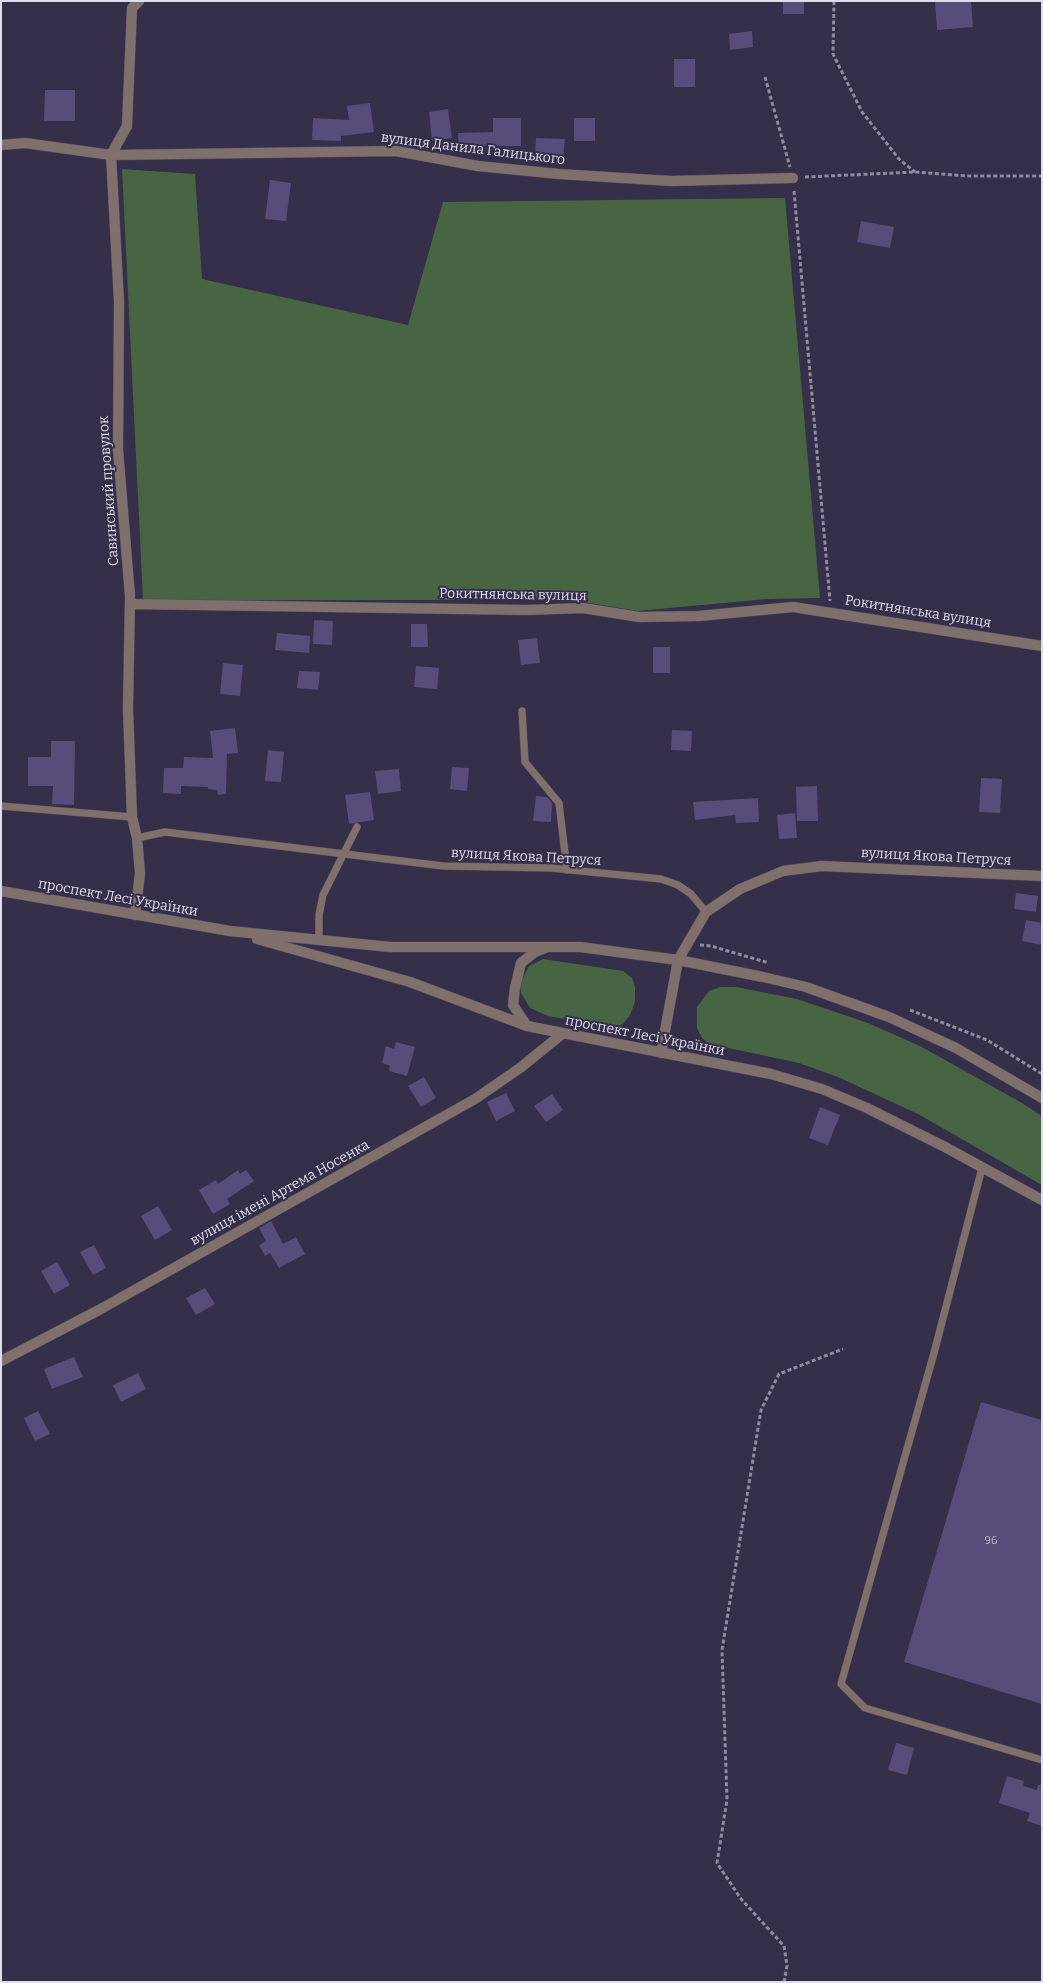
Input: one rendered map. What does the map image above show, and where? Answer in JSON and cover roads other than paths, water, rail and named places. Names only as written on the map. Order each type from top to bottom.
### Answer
[{"type":"street","points":[[111,155],[127,126],[135,4]]},
{"type":"street","name":"вулиця Данила Галицького","points":[[1,145],[25,143],[111,155],[396,151],[478,166],[559,174],[671,181],[793,178]]},
{"type":"street","name":"Савинський провулок","points":[[111,155],[119,302],[118,450],[130,604],[128,709],[132,817],[137,838],[140,873],[135,915]]},
{"type":"street","name":"Рокитнянська вулиця","points":[[130,604],[526,610],[583,608],[638,617],[699,616],[793,607],[1042,646]]},
{"type":"street","name":"вулиця Якова Петруся","points":[[706,912],[740,889],[783,871],[822,866],[1042,876]]},
{"type":"street","name":"проспект Лесі Українки","points":[[1,891],[230,931],[413,948],[553,945],[625,952],[678,960],[806,987],[856,1004],[933,1036],[1042,1098]]},
{"type":"street","points":[[661,1053],[678,960],[706,912]]},
{"type":"street","name":"проспект Лесі Українки","points":[[230,931],[410,982],[527,1026],[771,1074],[822,1089],[867,1108],[1042,1200]]},
{"type":"street","points":[[527,1026],[513,1005],[521,963],[535,952],[553,945]]},
{"type":"street","name":"вулиця імені Артема Носенка","points":[[1,1361],[107,1306],[475,1099],[520,1068],[562,1034]]},
{"type":"lane","points":[[522,712],[526,762],[560,803],[567,870]]},
{"type":"lane","points":[[1,806],[60,809],[132,817]]},
{"type":"lane","points":[[319,940],[319,915],[323,895],[357,827]]},
{"type":"lane","name":"вулиця Якова Петруся","points":[[137,838],[164,832],[443,866],[567,870],[661,880],[678,885],[691,894],[706,912]]},
{"type":"lane","points":[[982,1168],[934,1353],[841,1684],[865,1708],[1042,1760]]}]
